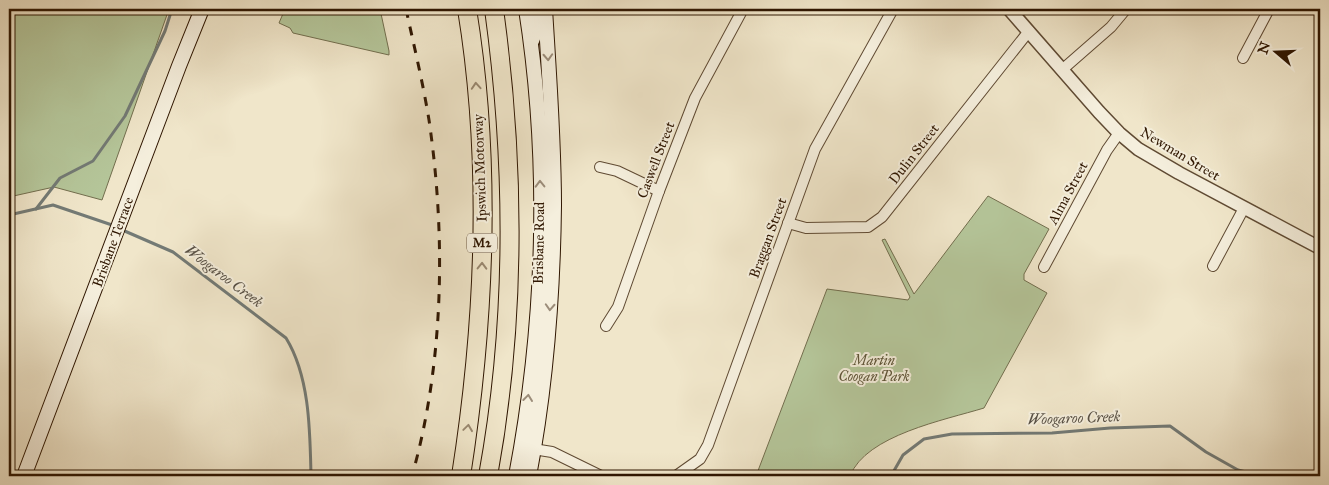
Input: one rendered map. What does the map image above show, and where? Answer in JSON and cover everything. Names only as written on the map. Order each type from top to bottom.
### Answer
[{"type":"highway","name":"Ipswich Motorway","points":[[461,476],[478,343],[482,226],[479,121],[467,9]]},
{"type":"highway","name":"Ipswich Motorway","points":[[488,476],[501,388],[506,329],[509,229],[504,94],[494,9]]},
{"type":"main road","name":"Brisbane Terrace","points":[[24,476],[202,9]]},
{"type":"main road","name":"Brisbane Road","points":[[526,9],[539,141],[540,253],[528,448],[529,476]]},
{"type":"main road","name":"Brisbane Road","points":[[516,476],[528,448],[546,359],[553,259],[553,154],[545,9]]},
{"type":"street","points":[[531,46],[536,33],[534,9]]},
{"type":"street","name":"Caswell Street","points":[[606,326],[618,307],[659,191],[695,98],[743,9]]},
{"type":"street","name":"Braggan Street","points":[[676,476],[700,459],[708,445],[815,149],[893,9]]},
{"type":"street","name":"Newman Street","points":[[1008,9],[1119,133],[1138,148],[1160,162],[1320,248]]},
{"type":"street","points":[[1063,69],[1112,27],[1126,9]]},
{"type":"street","points":[[1243,58],[1270,9]]},
{"type":"street","name":"Dulin Street","points":[[788,223],[806,228],[868,227],[882,216],[1029,31]]},
{"type":"street","name":"Alma Street","points":[[1044,267],[1107,150],[1119,133]]},
{"type":"street","points":[[600,167],[617,171],[659,191]]},
{"type":"street","points":[[1213,266],[1244,208]]},
{"type":"street","points":[[528,448],[552,452],[601,476]]},
{"type":"lane","points":[[577,476],[585,468]]},
{"type":"green space","points":[[9,9],[169,9],[102,200],[54,187],[9,197]]},
{"type":"green space","points":[[285,9],[380,9],[389,55],[293,33],[290,28],[279,23]]},
{"type":"green space","name":"Martin Coogan Park","points":[[988,196],[1049,229],[1024,274],[1024,280],[1047,293],[984,408],[908,431],[889,440],[872,450],[859,462],[850,476],[756,476],[827,289],[908,300],[910,297],[882,240],[885,239],[914,294]]},
{"type":"waterway","points":[[36,209],[60,178],[93,161],[125,116],[165,31],[172,9]]},
{"type":"waterway","name":"Woogaroo Creek","points":[[9,215],[53,205],[115,226]]},
{"type":"waterway","name":"Woogaroo Creek","points":[[120,229],[173,252],[286,338],[294,353],[304,387],[309,423],[311,476]]},
{"type":"waterway","name":"Woogaroo Creek","points":[[891,476],[903,455],[924,439],[952,434],[1052,433],[1110,428],[1170,426],[1206,452],[1238,470],[1262,476]]},
{"type":"railway","points":[[406,9],[429,120],[438,209],[440,254],[439,299],[431,389],[423,433],[412,476]]}]
